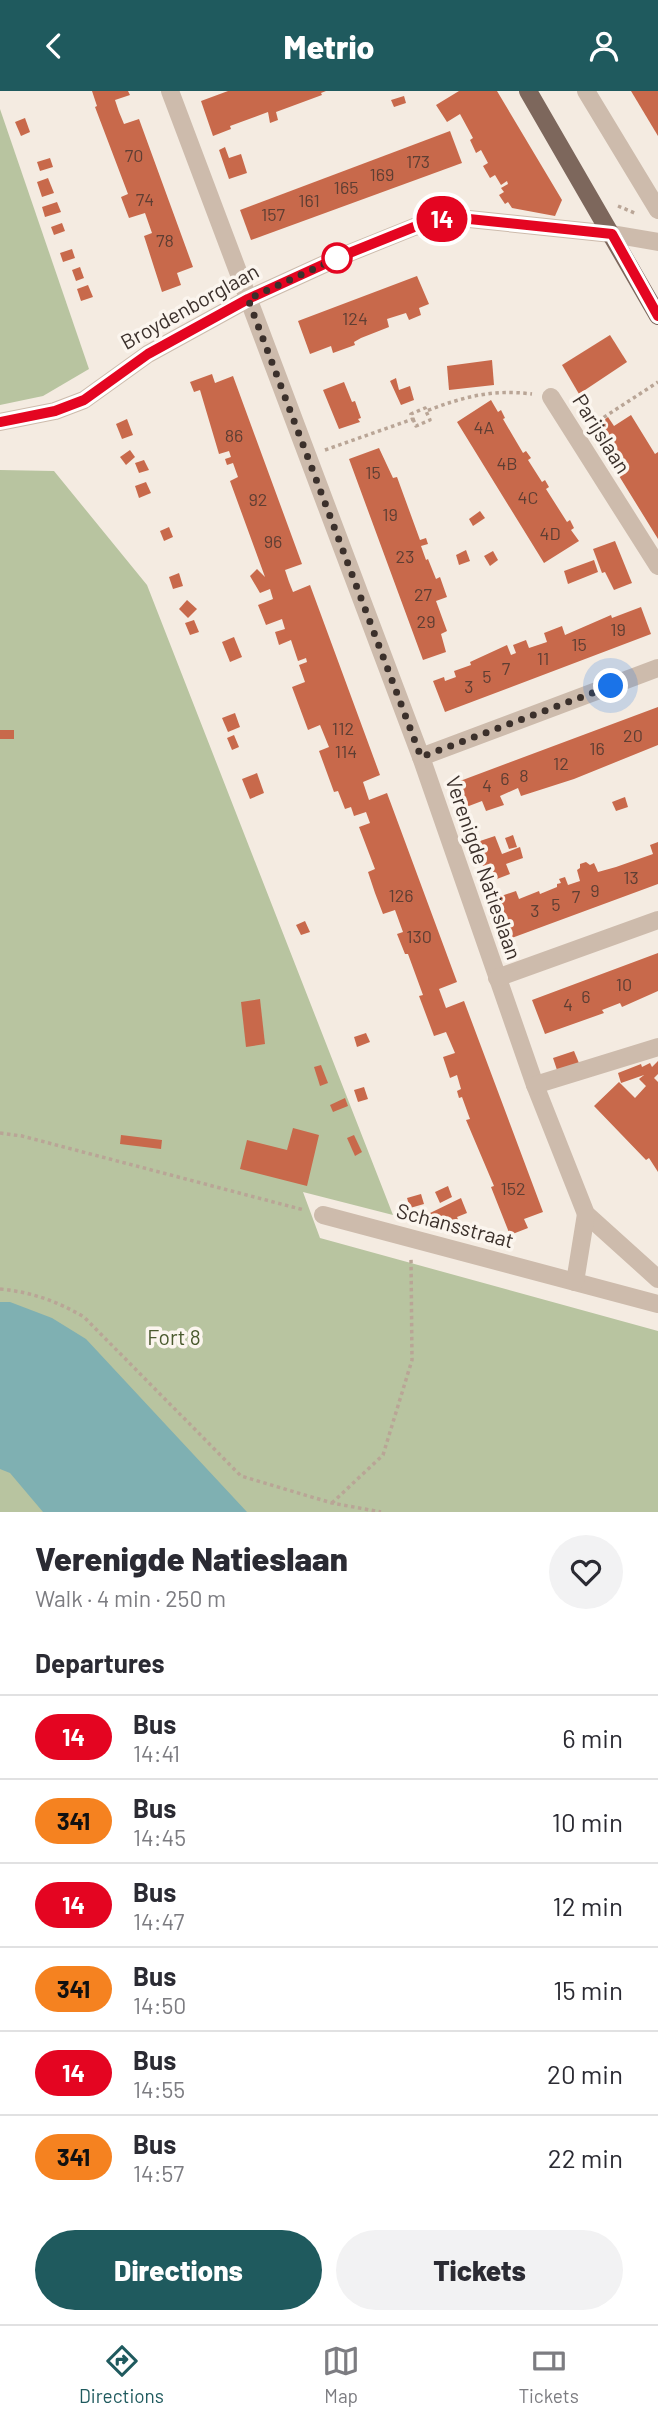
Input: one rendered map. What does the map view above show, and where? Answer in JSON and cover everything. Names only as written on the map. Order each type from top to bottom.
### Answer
[{"type":"main road","points":[[528,91],[658,316]]},
{"type":"street","name":"Verenigde Natieslaan","points":[[170,91],[421,757],[535,1085],[586,1214],[658,1279]]},
{"type":"street","points":[[586,91],[658,210]]},
{"type":"street","name":"Broydenborglaan","points":[[0,422],[55,411],[84,400],[148,354],[248,299],[342,256],[414,227],[450,217],[612,234],[658,242]]},
{"type":"street","name":"Parijslaan","points":[[551,397],[658,566]]},
{"type":"street","points":[[421,757],[658,668]]},
{"type":"street","points":[[497,978],[658,920]]},
{"type":"street","points":[[535,1085],[658,1047]]},
{"type":"street","points":[[575,1282],[586,1214]]},
{"type":"street","name":"Schansstraat","points":[[323,1215],[658,1304]]},
{"type":"path","points":[[576,436],[658,382]]},
{"type":"path","points":[[426,411],[462,397],[506,391],[551,397]]},
{"type":"path","points":[[425,408],[430,420],[416,426],[413,419],[411,414],[425,408]]},
{"type":"path","points":[[307,457],[413,419]]},
{"type":"path","points":[[0,1133],[22,1136],[323,1215]]},
{"type":"path","points":[[332,1503],[383,1455],[412,1360],[410,1238]]},
{"type":"path","points":[[0,1289],[20,1291],[60,1303],[84,1317],[241,1476],[332,1503],[382,1512]]},
{"type":"green space","points":[[0,109],[89,369],[43,396],[0,405]]},
{"type":"green space","name":"Fort 8","points":[[0,470],[54,471],[147,585],[393,1215],[303,1192],[320,1238],[658,1331],[658,1512],[0,1512]]},
{"type":"water","points":[[0,1302],[10,1302],[52,1318],[86,1339],[247,1512],[43,1512],[10,1473],[0,1469]]},
{"type":"building","points":[[92,91],[128,91],[130,95],[115,100],[119,112],[124,124],[139,119],[193,267],[177,273],[181,285],[162,292],[144,236],[152,233],[145,213],[129,218],[121,197],[128,194],[95,107],[97,106]]},
{"type":"building","points":[[228,91],[326,91],[321,93],[322,95],[276,112],[278,120],[270,123],[268,112],[230,126],[231,129],[213,136],[201,101]]},
{"type":"building","points":[[459,91],[497,91],[562,200],[555,216],[512,208],[508,202],[505,204],[499,195],[504,192],[501,188],[508,184],[507,181],[501,185],[495,175],[490,178],[483,166],[488,163],[481,150],[476,153],[470,140],[473,138],[460,114],[447,122],[436,105]]},
{"type":"building","points":[[631,91],[658,91],[658,136]]},
{"type":"building","points":[[404,96],[406,103],[394,107],[391,100]]},
{"type":"building","points":[[25,118],[30,132],[21,136],[15,122]]},
{"type":"building","points":[[450,131],[462,163],[251,240],[240,210]]},
{"type":"building","points":[[225,147],[229,158],[241,154],[247,173],[229,179],[219,150]]},
{"type":"building","points":[[50,158],[53,167],[40,171],[37,162]]},
{"type":"building","points":[[48,178],[54,193],[42,197],[37,182]]},
{"type":"building","points":[[57,202],[61,212],[45,217],[42,207]]},
{"type":"building","points":[[62,223],[65,231],[54,235],[51,227]]},
{"type":"building","points":[[72,249],[75,258],[63,262],[60,253]]},
{"type":"building","points":[[80,267],[84,278],[76,281],[72,270]]},
{"type":"building","points":[[417,276],[429,304],[419,308],[421,315],[409,320],[406,313],[387,319],[389,327],[361,338],[354,342],[355,345],[333,353],[331,346],[310,354],[298,321]]},
{"type":"building","points":[[88,285],[93,297],[81,301],[77,289]]},
{"type":"building","points":[[610,335],[627,362],[579,394],[562,365]]},
{"type":"building","points":[[492,360],[494,385],[449,390],[447,366]]},
{"type":"building","points":[[212,374],[215,383],[233,376],[302,564],[285,570],[289,582],[293,592],[310,585],[380,775],[363,782],[369,800],[387,793],[457,982],[439,989],[446,1008],[464,1001],[543,1212],[524,1219],[528,1228],[510,1235],[491,1187],[494,1186],[466,1120],[470,1119],[462,1097],[459,1098],[457,1091],[461,1089],[457,1075],[450,1078],[443,1057],[455,1053],[446,1032],[434,1036],[419,996],[423,995],[408,954],[405,954],[397,934],[403,932],[395,910],[383,914],[375,893],[368,872],[375,869],[359,827],[370,823],[366,812],[354,816],[351,807],[345,809],[338,791],[334,792],[319,751],[329,747],[320,725],[308,730],[292,687],[305,682],[299,665],[307,662],[306,658],[298,661],[291,640],[279,645],[275,632],[285,629],[282,619],[266,625],[258,605],[273,599],[270,589],[260,593],[250,576],[257,569],[265,577],[230,481],[238,477],[233,463],[227,465],[225,459],[231,457],[229,451],[219,454],[200,390],[194,392],[190,382]]},
{"type":"building","points":[[396,378],[399,390],[410,386],[414,400],[401,405],[390,381]]},
{"type":"building","points":[[344,382],[361,418],[358,419],[360,422],[339,429],[323,390]]},
{"type":"building","points":[[491,400],[498,412],[501,410],[505,418],[503,419],[523,453],[526,451],[531,458],[528,460],[542,482],[545,480],[549,487],[546,489],[567,522],[570,520],[574,528],[571,530],[579,541],[544,563],[457,422]]},
{"type":"building","points":[[631,415],[655,454],[658,452],[658,539],[595,437],[602,432],[598,424],[608,417],[614,426]]},
{"type":"building","points":[[127,419],[133,435],[122,439],[116,424]]},
{"type":"building","points":[[379,448],[393,478],[397,477],[420,540],[426,538],[428,544],[421,546],[436,579],[440,577],[447,597],[436,601],[447,631],[441,634],[446,652],[423,660],[349,459]]},
{"type":"building","points":[[130,450],[135,457],[126,465],[120,457]]},
{"type":"building","points":[[144,460],[149,470],[139,473],[135,463]]},
{"type":"building","points":[[146,482],[151,493],[139,498],[135,486]]},
{"type":"building","points":[[480,511],[485,518],[473,526],[469,519]]},
{"type":"building","points":[[169,527],[173,537],[164,541],[160,531]]},
{"type":"building","points":[[615,541],[632,583],[614,590],[605,572],[602,573],[593,549]]},
{"type":"building","points":[[466,550],[470,561],[459,565],[456,555]]},
{"type":"building","points":[[493,551],[498,560],[490,566],[484,556]]},
{"type":"building","points":[[594,560],[598,572],[568,584],[564,571]]},
{"type":"building","points":[[179,573],[183,586],[173,589],[169,577]]},
{"type":"building","points":[[187,600],[197,609],[188,618],[179,609]]},
{"type":"building","points":[[641,607],[651,634],[445,712],[433,681],[456,677],[454,671],[471,665],[470,662],[507,645],[511,655],[516,653],[513,645],[526,640],[529,648],[547,642],[544,633],[562,626],[565,635],[611,615],[612,618]]},
{"type":"building","points":[[194,620],[199,632],[190,635],[185,623]]},
{"type":"building","points":[[234,637],[242,657],[230,662],[222,642]]},
{"type":"building","points":[[658,707],[658,745],[574,779],[521,796],[518,788],[500,796],[504,805],[486,811],[482,801],[461,809],[452,784]]},
{"type":"building","points":[[235,713],[240,727],[228,732],[222,718]]},
{"type":"building","points":[[0,730],[14,730],[14,739],[0,739]]},
{"type":"building","points":[[234,735],[239,747],[232,750],[227,738]]},
{"type":"building","points":[[257,773],[264,793],[250,799],[242,779]]},
{"type":"building","points":[[625,797],[628,807],[616,811],[612,802]]},
{"type":"building","points":[[513,835],[517,847],[509,849],[505,838]]},
{"type":"building","points":[[495,836],[502,854],[520,847],[523,858],[506,864],[510,874],[489,882],[474,843]]},
{"type":"building","points":[[658,842],[658,884],[509,939],[498,908],[498,897],[516,891],[519,899],[539,891],[540,894],[557,887],[557,884],[561,883],[559,879],[565,877],[568,885],[580,881],[577,870],[580,864],[594,863],[598,872],[616,867],[653,854],[650,845]]},
{"type":"building","points":[[305,921],[310,932],[301,935],[296,925]]},
{"type":"building","points":[[658,953],[658,991],[622,1007],[620,1003],[602,1010],[604,1013],[545,1034],[532,1000]]},
{"type":"building","points":[[260,999],[265,1044],[246,1047],[241,1002]]},
{"type":"building","points":[[366,1033],[370,1042],[357,1047],[354,1037]]},
{"type":"building","points":[[574,1051],[581,1068],[559,1076],[553,1058]]},
{"type":"building","points":[[658,1061],[658,1074],[654,1078],[658,1082],[658,1172],[649,1158],[646,1160],[594,1106],[619,1082],[635,1098],[646,1086],[639,1079],[644,1075],[621,1083],[618,1073],[641,1064],[642,1067],[650,1063],[652,1067]]},
{"type":"building","points":[[321,1065],[328,1083],[320,1086],[314,1067]]},
{"type":"building","points":[[364,1087],[368,1099],[358,1102],[354,1090]]},
{"type":"building","points":[[345,1098],[348,1106],[333,1112],[330,1105]]},
{"type":"building","points":[[293,1128],[319,1135],[307,1186],[240,1169],[247,1140],[287,1150]]},
{"type":"building","points":[[121,1135],[162,1140],[161,1149],[120,1144]]},
{"type":"building","points":[[354,1135],[362,1152],[355,1156],[347,1138]]},
{"type":"building","points":[[448,1186],[452,1197],[440,1203],[435,1192]]},
{"type":"building","points":[[421,1194],[424,1204],[410,1208],[407,1198]]},
{"type":"building","points":[[461,1198],[467,1213],[457,1217],[461,1226],[404,1220],[427,1211],[428,1214]]},
{"type":"bus line","name":"14","points":[[0,422],[55,411],[84,400],[148,354],[248,299],[342,256],[414,227],[450,217],[612,234],[658,316]]},
{"type":"route","points":[[337,258],[342,256],[248,299],[421,757],[611,686]]}]
